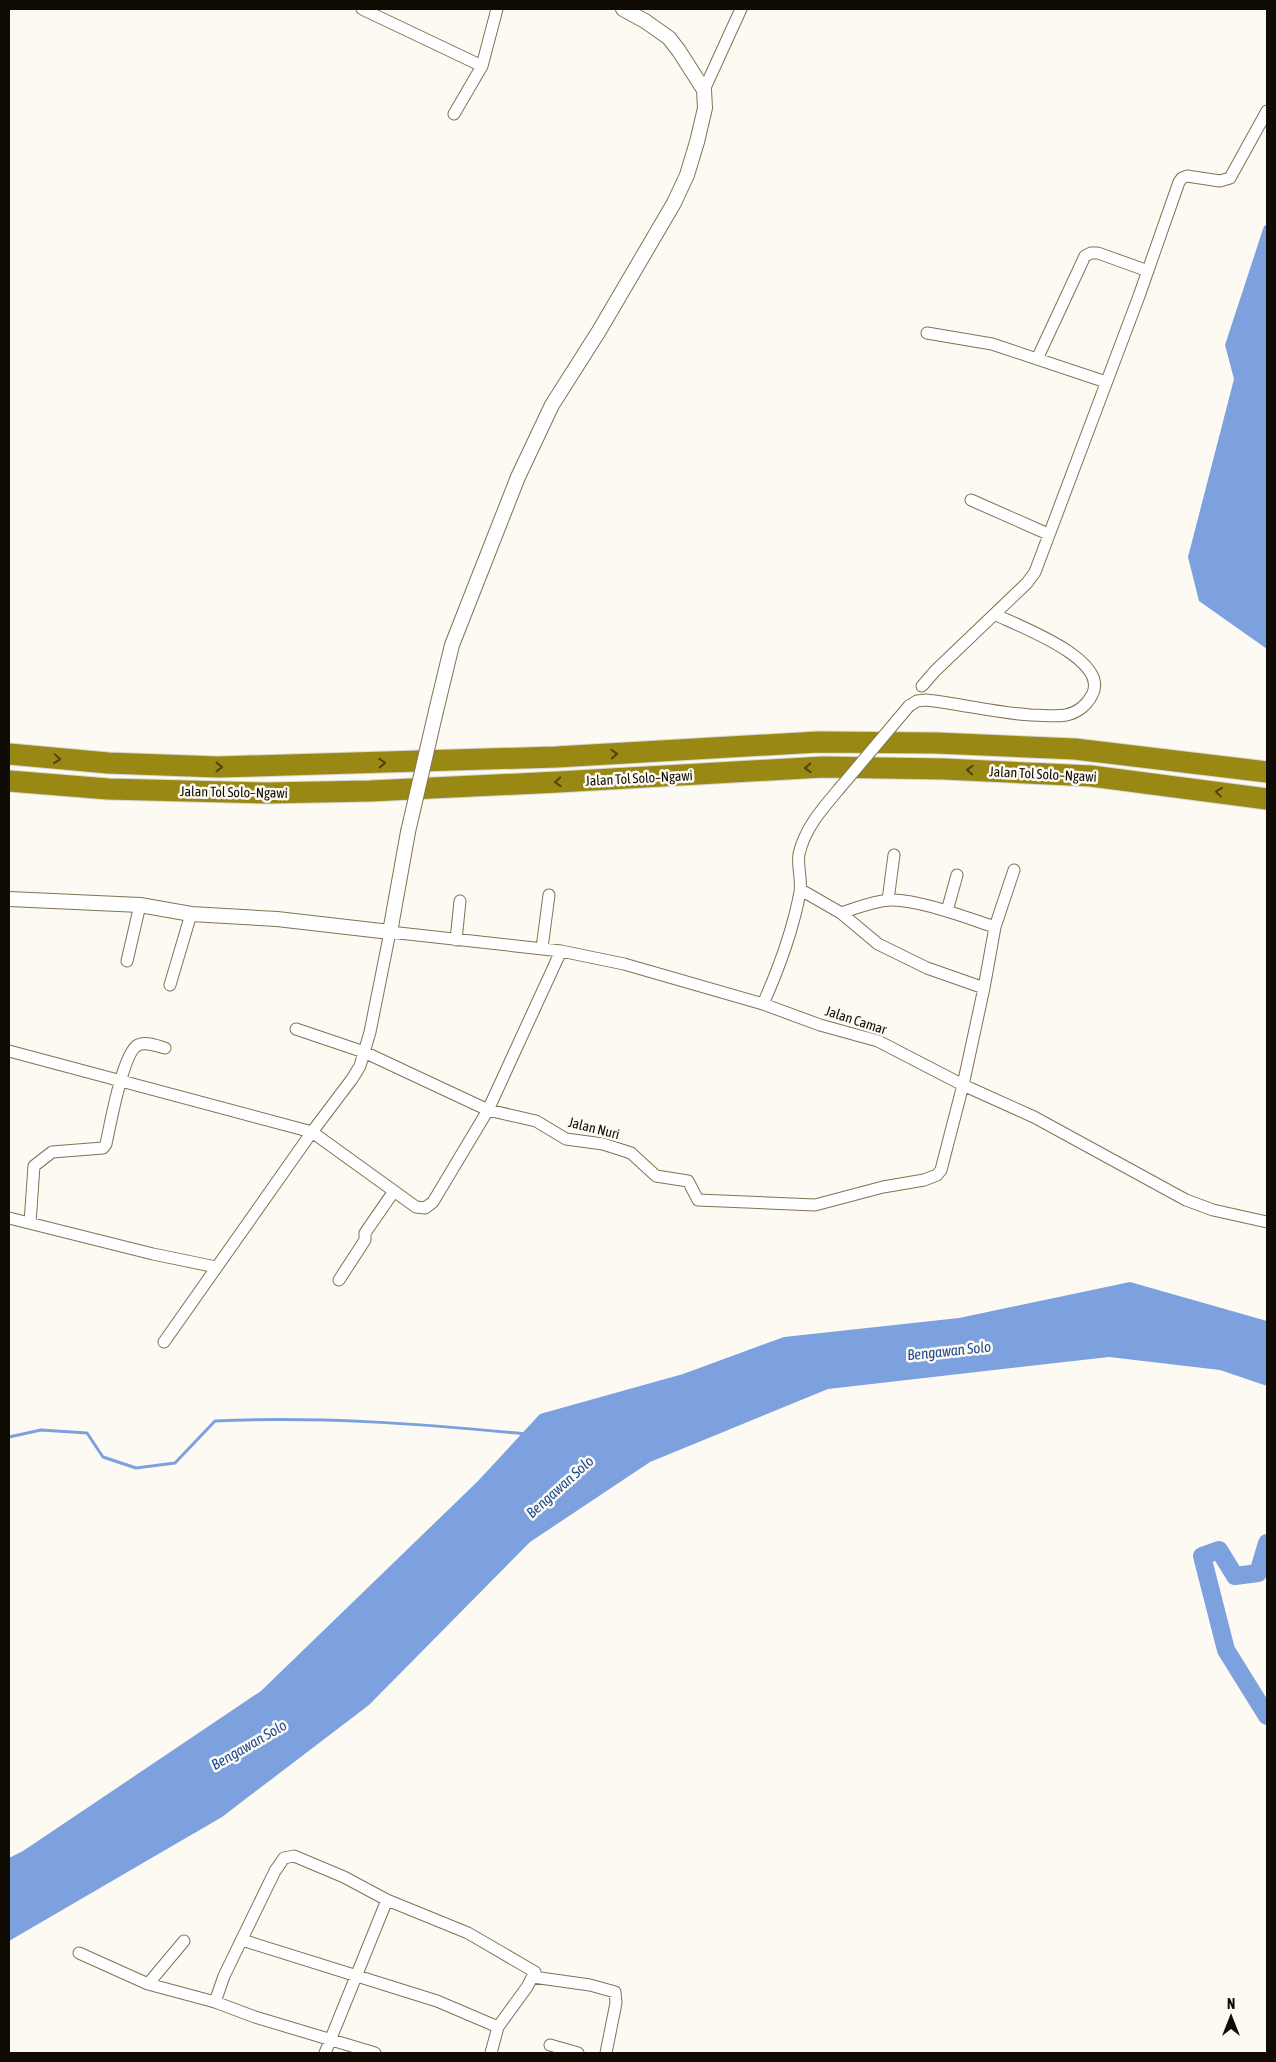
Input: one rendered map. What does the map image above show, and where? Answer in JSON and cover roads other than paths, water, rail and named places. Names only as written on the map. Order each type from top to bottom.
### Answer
[{"type":"highway","name":"Jalan Tol Solo–Ngawi","points":[[9,754],[108,763],[218,767],[556,757],[818,742],[936,743],[1074,749],[1267,772]]},
{"type":"highway","name":"Jalan Tol Solo–Ngawi","points":[[9,782],[108,789],[276,793],[370,791],[823,767],[860,767],[1090,776],[1267,799]]},
{"type":"street","points":[[362,9],[482,66]]},
{"type":"street","points":[[454,114],[482,66],[497,9]]},
{"type":"street","points":[[623,9],[645,21],[669,38],[704,90]]},
{"type":"street","points":[[164,1342],[312,1132],[352,1080],[364,1052],[390,932],[408,832],[452,645],[530,453],[552,405],[662,226],[687,175],[705,108],[704,90],[741,9]]},
{"type":"street","points":[[922,686],[934,671],[996,615],[1031,578],[1038,564],[1182,178],[1193,177],[1220,182],[1230,178],[1267,112]]},
{"type":"street","points":[[1037,359],[1081,261],[1088,254],[1094,252],[1102,254],[1148,271]]},
{"type":"street","points":[[928,333],[992,344],[1106,382]]},
{"type":"street","points":[[971,500],[1048,534]]},
{"type":"street","points":[[763,1004],[781,962],[800,890],[799,855],[806,834],[818,814],[838,789],[909,706],[926,700],[1000,713],[1052,716],[1067,715],[1077,711],[1090,699],[1095,684],[1092,676],[1078,657],[996,615]]},
{"type":"street","points":[[888,900],[894,855]]},
{"type":"street","points":[[963,1085],[995,927],[1014,870]]},
{"type":"street","points":[[947,911],[957,875]]},
{"type":"street","points":[[800,890],[841,913],[878,944],[927,968],[984,988]]},
{"type":"street","points":[[542,948],[548,894]]},
{"type":"street","points":[[9,899],[140,905],[191,914],[277,919],[390,932]]},
{"type":"street","points":[[841,913],[888,900],[947,911],[995,927]]},
{"type":"street","points":[[456,940],[460,901]]},
{"type":"street","points":[[127,961],[140,905]]},
{"type":"street","points":[[170,985],[191,914]]},
{"type":"street","name":"Jalan Camar","points":[[390,932],[561,950],[624,964],[763,1004],[820,1025],[878,1041],[963,1085],[1034,1117],[1186,1200],[1201,1206],[1267,1222]]},
{"type":"street","points":[[9,1051],[312,1132],[416,1207],[426,1208],[431,1205],[488,1110],[561,950]]},
{"type":"street","name":"Jalan Nuri","points":[[296,1030],[364,1052],[488,1110],[536,1121],[566,1139],[603,1144],[631,1153],[656,1176],[688,1181],[698,1200],[815,1205],[829,1203],[883,1187],[924,1180],[937,1175],[942,1166],[963,1085]]},
{"type":"street","points":[[30,1223],[34,1166],[52,1152],[103,1148],[106,1144],[120,1081],[127,1061],[137,1046],[145,1043],[165,1048]]},
{"type":"street","points":[[339,1280],[365,1240],[365,1233],[394,1191]]},
{"type":"street","points":[[9,1218],[111,1244],[216,1267]]},
{"type":"street","points":[[215,2002],[242,1940],[280,1862],[289,1856],[344,1877],[387,1900],[468,1934],[535,1972],[498,2027],[491,2053]]},
{"type":"street","points":[[325,2053],[387,1900]]},
{"type":"street","points":[[242,1940],[437,2001],[498,2027]]},
{"type":"street","points":[[148,1984],[184,1941]]},
{"type":"street","points":[[79,1953],[148,1984],[215,2002],[255,2017],[375,2053]]},
{"type":"street","points":[[533,1977],[590,1985],[615,1992],[616,2003],[606,2053]]},
{"type":"street","points":[[550,2044],[578,2053]]},
{"type":"water","points":[[1267,225],[1267,649],[1199,601],[1188,557],[1234,379],[1225,345],[1264,226]]},
{"type":"water","name":"Bengawan Solo","points":[[1130,1282],[1267,1321],[1267,1386],[1220,1370],[1109,1357],[828,1389],[650,1462],[530,1542],[369,1705],[222,1817],[9,1941],[9,1858],[23,1851],[261,1691],[478,1481],[540,1414],[683,1374],[784,1337],[959,1318]]},
{"type":"waterway","points":[[9,1437],[41,1430],[87,1433],[103,1457],[136,1468],[175,1463],[215,1421],[332,1420],[526,1434]]},
{"type":"waterway","points":[[1267,1543],[1258,1573],[1235,1576],[1219,1550],[1202,1556],[1226,1650],[1267,1716]]}]
